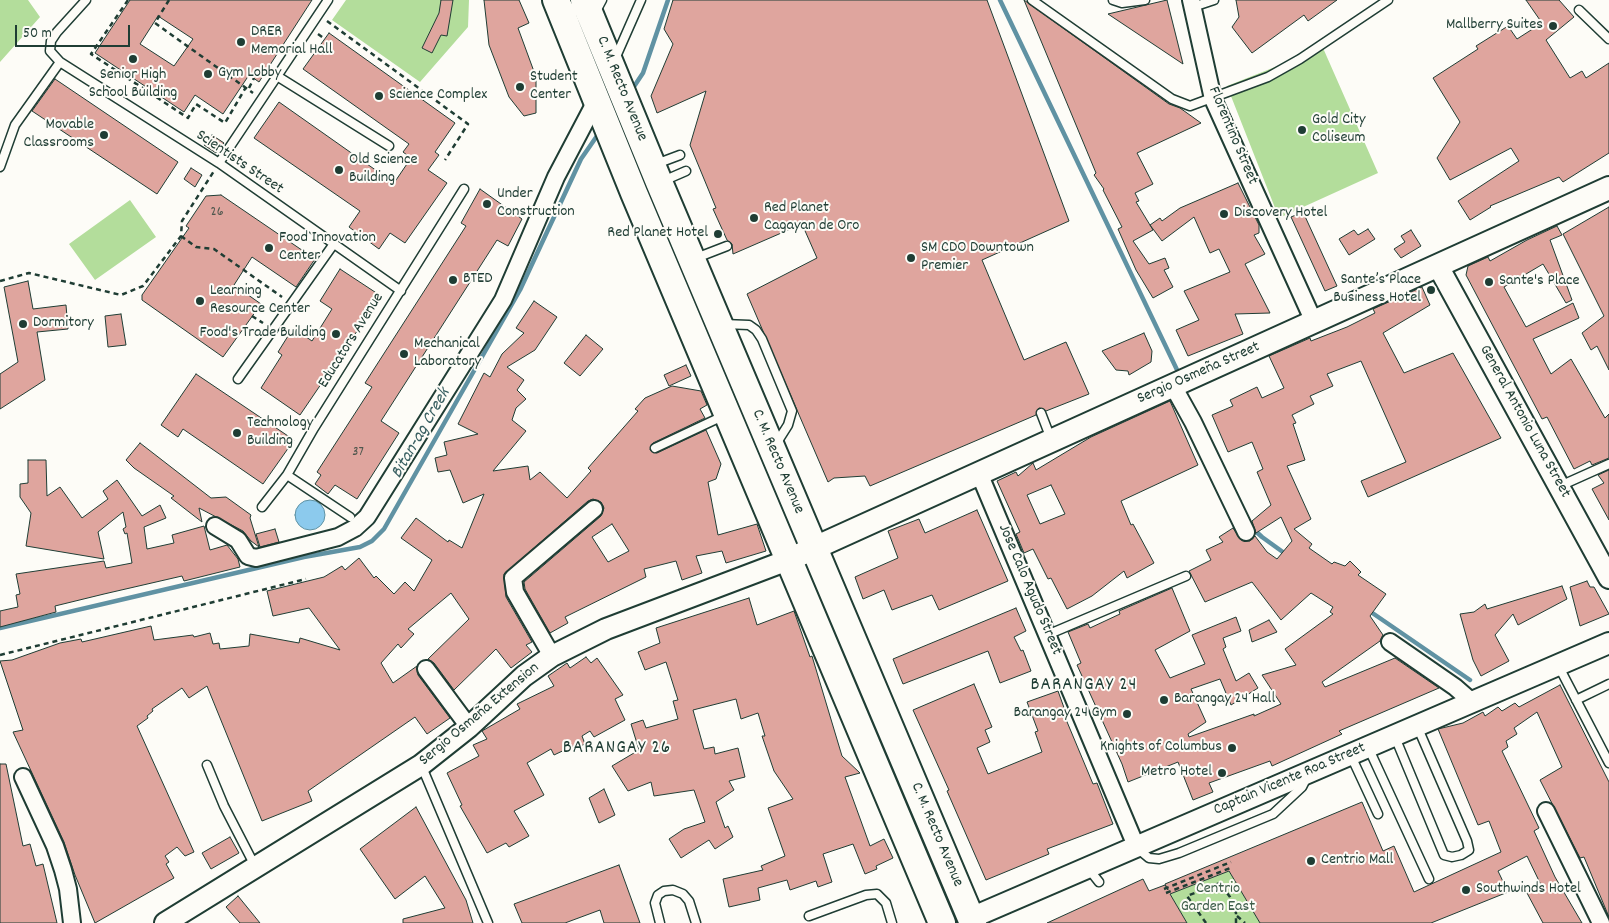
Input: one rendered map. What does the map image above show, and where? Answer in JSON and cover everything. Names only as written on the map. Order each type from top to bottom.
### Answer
[{"type":"highway","name":"C. M. Recto Avenue","points":[[556,0],[617,149],[648,183],[692,260],[972,920]]},
{"type":"highway","name":"C. M. Recto Avenue","points":[[593,6],[614,75],[636,127],[648,183],[727,414],[938,922]]},
{"type":"main road","name":"Sergio Osmeña Street","points":[[788,560],[1609,188]]},
{"type":"street","name":"Florentino Street","points":[[1192,4],[1213,99],[1314,322]]},
{"type":"street","points":[[215,526],[238,540],[248,556],[256,558],[338,537],[355,528],[367,517],[503,300],[556,177],[597,104]]},
{"type":"street","name":"General Antonio Luna Street","points":[[1438,266],[1609,578]]},
{"type":"street","points":[[1173,386],[1193,422],[1246,532]]},
{"type":"street","name":"Jose Calo Agudo Street","points":[[980,473],[1136,846]]},
{"type":"street","points":[[552,656],[515,592],[513,578],[594,509]]},
{"type":"street","name":"Sergio Osmeña Extension","points":[[165,923],[421,765],[469,727],[524,676],[552,656],[606,628],[788,560]]},
{"type":"street","points":[[1390,642],[1455,687],[1471,701]]},
{"type":"street","name":"Captain Vicente Roa Street","points":[[972,920],[1093,874],[1136,846],[1609,643]]},
{"type":"street","points":[[426,669],[469,727]]},
{"type":"street","points":[[23,777],[55,846],[68,889],[72,923]]},
{"type":"street","points":[[1546,811],[1601,923]]},
{"type":"lane","points":[[0,167],[15,126],[60,62],[50,51],[51,41],[56,32],[86,0]]},
{"type":"lane","points":[[219,164],[328,0]]},
{"type":"lane","points":[[614,75],[641,0]]},
{"type":"lane","points":[[1032,0],[1177,102],[1190,106],[1213,99],[1281,70],[1388,0]]},
{"type":"lane","points":[[1113,0],[1122,3],[1145,0]]},
{"type":"lane","points":[[1192,4],[1214,0]]},
{"type":"lane","points":[[1578,10],[1609,39]]},
{"type":"lane","name":"Scientists Street","points":[[60,62],[219,164],[401,291]]},
{"type":"lane","points":[[277,76],[389,146]]},
{"type":"lane","points":[[648,183],[680,155]]},
{"type":"lane","points":[[648,183],[686,171]]},
{"type":"lane","name":"Educators Avenue","points":[[262,507],[287,475],[314,428],[464,189]]},
{"type":"lane","points":[[238,379],[333,245]]},
{"type":"lane","points":[[692,260],[727,246]]},
{"type":"lane","points":[[1041,413],[1052,441]]},
{"type":"lane","points":[[655,448],[727,414]]},
{"type":"lane","points":[[1560,486],[1609,464]]},
{"type":"lane","points":[[287,475],[350,517]]},
{"type":"lane","points":[[1048,635],[1186,576]]},
{"type":"lane","points":[[1558,665],[1609,764]]},
{"type":"lane","points":[[1576,700],[1609,684]]},
{"type":"lane","points":[[1394,735],[1444,854],[1452,857],[1461,855],[1469,850],[1467,842],[1417,725]]},
{"type":"lane","points":[[1368,747],[1429,879]]},
{"type":"lane","points":[[1350,755],[1378,814]]},
{"type":"lane","points":[[208,765],[224,806],[255,866]]},
{"type":"lane","points":[[421,765],[458,857],[488,923]]},
{"type":"lane","points":[[660,923],[655,903],[658,895],[664,891],[673,890],[683,894],[689,902],[696,923]]},
{"type":"lane","points":[[809,916],[877,894],[886,903],[892,923]]},
{"type":"path","points":[[128,0],[91,54],[188,118],[196,104],[225,123],[254,78]]},
{"type":"path","points":[[169,0],[155,23],[248,88],[262,100]]},
{"type":"path","points":[[318,14],[468,124],[445,160]]},
{"type":"path","points":[[0,281],[29,273],[121,295],[144,286],[181,236],[182,221],[219,164]]},
{"type":"path","points":[[181,236],[196,247],[214,249],[292,304]]},
{"type":"path","points":[[0,655],[306,579]]},
{"type":"path","points":[[1164,889],[1231,862]]},
{"type":"path","points":[[1166,894],[1233,866]]},
{"type":"path","points":[[1206,923],[1188,896],[1220,883],[1230,897],[1237,915],[1245,923]]},
{"type":"path","points":[[1236,923],[1237,915]]},
{"type":"green space","points":[[0,0],[28,0],[40,17],[0,62]]},
{"type":"green space","points":[[346,0],[469,0],[468,27],[420,82],[332,20]]},
{"type":"green space","name":"Gold City Coliseum","points":[[1323,48],[1378,173],[1279,218],[1227,86]]},
{"type":"green space","points":[[130,200],[156,237],[95,280],[69,244]]},
{"type":"green space","name":"Centrio Garden East","points":[[1229,871],[1260,923],[1187,923],[1170,894]]},
{"type":"water","points":[[310,500],[321,504],[325,515],[321,526],[310,530],[299,526],[295,515],[299,504]]},
{"type":"building","points":[[130,0],[312,0],[259,82],[249,75],[223,114],[195,95],[184,112],[95,53]],"holes":[[[158,16],[193,39],[174,66],[140,44]]]},
{"type":"building","points":[[441,0],[453,0],[447,36],[441,35],[432,53],[422,48],[439,13]]},
{"type":"building","points":[[484,0],[519,0],[529,23],[518,28],[536,77],[536,113],[524,116],[509,97],[489,45]]},
{"type":"building","name":"SM CDO Downtown Premier","points":[[673,0],[987,0],[1069,221],[982,260],[1024,360],[1066,342],[1089,394],[1046,411],[1039,408],[1036,415],[870,486],[865,476],[834,478],[828,482],[747,294],[817,258],[802,224],[733,254],[732,244],[727,240],[713,209],[716,208],[690,145],[706,91],[657,113],[651,96],[673,44],[664,29]]},
{"type":"building","points":[[1024,0],[1169,104],[1180,108],[1201,123],[1137,153],[1153,184],[1135,193],[1139,201],[1136,202],[1153,230],[1133,241],[1149,264],[1165,258],[1169,268],[1164,270],[1173,287],[1153,298],[1136,270],[1118,229],[1122,227],[1104,189],[1094,175],[1096,173]]},
{"type":"building","points":[[1167,0],[1183,64],[1108,14]]},
{"type":"building","points":[[1236,0],[1337,0],[1308,21],[1304,15],[1252,53],[1232,27],[1239,17]]},
{"type":"building","points":[[1526,0],[1559,0],[1574,17],[1546,40],[1570,78],[1582,71],[1586,78],[1609,63],[1609,153],[1563,182],[1559,177],[1490,206],[1470,220],[1458,201],[1519,161],[1511,148],[1450,180],[1437,158],[1460,122],[1433,78],[1478,49],[1476,46],[1508,26],[1517,39],[1542,23]]},
{"type":"building","points":[[329,33],[455,123],[435,152],[439,155],[428,170],[447,183],[405,243],[390,233],[379,249],[349,227],[360,211],[254,138],[279,102],[394,183],[411,158],[403,152],[409,144],[303,69]]},
{"type":"building","name":"Movable Classrooms","points":[[55,79],[178,162],[157,194],[32,111]]},
{"type":"building","points":[[212,135],[224,143],[216,153],[204,145]]},
{"type":"building","points":[[191,168],[202,175],[195,187],[184,179]]},
{"type":"building","points":[[1238,183],[1259,225],[1259,233],[1254,235],[1265,254],[1245,264],[1270,313],[1235,314],[1243,334],[1188,356],[1176,330],[1199,320],[1184,291],[1230,272],[1219,249],[1210,253],[1194,217],[1162,241],[1150,225],[1160,218],[1162,221],[1180,208]]},
{"type":"building","points":[[480,189],[522,219],[508,246],[497,240],[381,421],[399,433],[357,499],[335,485],[328,494],[315,484],[321,475],[317,472],[372,387],[365,383],[466,226],[461,223]]},
{"type":"building","points":[[221,195],[315,259],[296,287],[252,257],[234,285],[261,304],[223,357],[142,300],[142,295],[189,228],[186,226],[206,196]]},
{"type":"building","points":[[1609,207],[1609,370],[1597,346],[1591,350],[1582,333],[1604,316],[1563,234]]},
{"type":"building","points":[[1303,212],[1337,286],[1325,291],[1291,217]]},
{"type":"building","points":[[1557,226],[1562,235],[1550,240],[1572,300],[1566,303],[1543,264],[1504,287],[1526,327],[1573,303],[1579,318],[1533,339],[1551,374],[1571,359],[1605,418],[1609,414],[1609,458],[1592,465],[1590,461],[1574,469],[1547,417],[1542,419],[1466,275],[1468,266],[1488,257],[1490,261]]},
{"type":"building","points":[[1368,229],[1375,239],[1349,255],[1339,239],[1354,230],[1358,235]]},
{"type":"building","points":[[1411,230],[1421,246],[1401,258],[1394,249],[1405,242],[1401,236]]},
{"type":"building","name":"Food's Trade Building","points":[[340,269],[381,296],[300,415],[261,388],[282,355],[278,352],[293,328],[312,341],[332,309],[320,301]]},
{"type":"building","name":"Dormitory","points":[[28,281],[33,309],[66,305],[68,329],[37,332],[45,380],[0,409],[0,374],[18,362],[4,287]]},
{"type":"building","points":[[1422,287],[1430,305],[1383,333],[1404,373],[1453,353],[1501,438],[1368,497],[1361,481],[1406,462],[1361,361],[1327,374],[1333,386],[1310,396],[1314,404],[1292,415],[1296,423],[1293,424],[1305,460],[1287,466],[1311,519],[1294,529],[1312,544],[1309,548],[1332,564],[1334,562],[1345,566],[1350,561],[1361,572],[1358,575],[1386,594],[1370,616],[1383,635],[1380,641],[1322,682],[1325,687],[1395,658],[1439,688],[1339,731],[1342,734],[1272,766],[1270,761],[1209,783],[1213,792],[1193,800],[1178,762],[1128,782],[1122,764],[1077,665],[1081,663],[1068,632],[1088,624],[1090,628],[1120,614],[1119,611],[1172,588],[1190,631],[1155,650],[1170,678],[1205,664],[1192,635],[1236,617],[1241,631],[1223,638],[1226,647],[1223,649],[1236,681],[1249,673],[1258,688],[1231,705],[1220,679],[1191,689],[1206,722],[1188,734],[1189,737],[1254,714],[1254,716],[1281,704],[1262,675],[1296,665],[1285,649],[1333,614],[1330,612],[1333,607],[1311,593],[1281,620],[1252,582],[1205,602],[1189,571],[1211,560],[1206,550],[1223,542],[1219,537],[1233,528],[1241,540],[1250,541],[1255,536],[1267,552],[1277,559],[1292,541],[1281,517],[1256,533],[1252,521],[1271,505],[1257,472],[1263,469],[1252,442],[1228,452],[1212,415],[1233,406],[1230,400],[1257,387],[1262,398],[1284,388],[1269,356],[1310,338],[1311,341],[1347,327],[1375,313],[1373,309]]},
{"type":"building","points":[[534,301],[557,317],[535,350],[507,367],[524,380],[517,390],[526,399],[516,408],[512,420],[526,431],[493,471],[528,466],[530,480],[540,472],[567,498],[591,471],[588,468],[638,411],[635,409],[645,398],[672,386],[701,391],[707,405],[700,409],[705,418],[653,443],[650,450],[657,453],[706,430],[721,464],[716,479],[708,482],[718,535],[757,524],[766,551],[726,563],[722,551],[696,556],[702,573],[682,580],[676,561],[644,569],[646,577],[565,617],[568,623],[550,633],[525,589],[524,582],[601,516],[604,508],[601,502],[593,499],[588,501],[504,574],[506,597],[532,642],[526,645],[532,652],[511,668],[496,649],[454,690],[434,663],[428,659],[469,619],[451,593],[408,629],[414,634],[401,648],[398,644],[381,663],[393,683],[417,666],[418,675],[450,718],[427,734],[415,717],[308,791],[312,801],[262,821],[207,686],[189,698],[182,688],[152,709],[153,711],[147,716],[148,718],[137,726],[194,852],[185,856],[177,847],[165,856],[169,862],[166,864],[174,878],[95,923],[75,875],[64,842],[13,732],[23,730],[0,661],[12,660],[60,643],[81,639],[82,642],[151,626],[154,640],[193,635],[194,637],[210,633],[213,644],[219,643],[220,649],[249,646],[250,634],[299,643],[300,638],[340,650],[309,608],[273,616],[267,591],[324,577],[342,566],[345,570],[359,558],[374,578],[376,576],[394,594],[405,582],[414,591],[432,560],[401,538],[416,518],[448,542],[449,540],[462,548],[484,494],[463,503],[450,470],[438,472],[435,458],[447,455],[444,442],[478,434],[458,424],[484,373],[490,377],[502,354],[524,333],[516,328]],"holes":[[[612,524],[629,551],[608,562],[592,537]]]},
{"type":"building","points":[[121,314],[126,345],[108,347],[105,316]]},
{"type":"building","points":[[1144,333],[1152,351],[1151,362],[1129,375],[1128,371],[1116,370],[1102,351]]},
{"type":"building","points":[[586,335],[603,349],[580,376],[564,363]]},
{"type":"building","points":[[686,365],[691,376],[669,386],[664,375]]},
{"type":"building","name":"Technology Building","points":[[196,374],[294,440],[263,484],[183,429],[178,437],[161,425]]},
{"type":"building","points":[[1170,401],[1198,465],[1121,501],[1131,525],[1133,524],[1154,563],[1127,578],[1124,571],[1092,596],[1067,609],[1051,578],[1048,579],[1033,549],[1024,553],[1016,534],[1020,532],[997,481],[1016,472],[1018,476],[1033,463],[1036,470],[1091,437]],"holes":[[[1051,485],[1065,514],[1040,524],[1027,495]]]},
{"type":"building","points":[[140,443],[211,498],[226,497],[251,515],[250,518],[259,547],[243,531],[199,508],[202,522],[171,498],[174,496],[134,468],[126,460]]},
{"type":"building","points":[[28,460],[46,460],[47,496],[60,487],[82,518],[108,499],[103,491],[117,480],[142,516],[160,505],[166,518],[144,527],[147,549],[174,543],[172,535],[204,526],[210,550],[227,545],[238,559],[240,567],[184,581],[182,576],[55,606],[56,612],[0,627],[0,611],[18,607],[16,595],[20,594],[16,574],[104,561],[106,568],[132,563],[127,533],[125,534],[123,529],[126,527],[123,512],[98,532],[104,559],[26,546],[31,513],[20,497],[20,484],[28,483]]},
{"type":"building","points":[[1609,470],[1609,520],[1592,489],[1604,483],[1598,475]]},
{"type":"building","points":[[977,510],[1008,581],[939,610],[932,595],[892,610],[884,590],[863,599],[855,577],[898,558],[888,531],[919,519],[925,533]]},
{"type":"building","points":[[275,529],[279,542],[260,547],[256,534]]},
{"type":"building","points":[[1587,581],[1590,587],[1594,587],[1609,614],[1580,626],[1570,587]]},
{"type":"building","points":[[1562,586],[1567,599],[1518,625],[1513,614],[1495,635],[1509,661],[1481,676],[1473,660],[1460,614],[1474,612],[1485,604],[1487,609]]},
{"type":"building","points":[[749,598],[757,625],[794,611],[810,657],[812,656],[842,756],[860,773],[845,777],[870,846],[884,839],[893,858],[876,866],[877,869],[865,874],[853,844],[823,854],[832,882],[818,887],[816,881],[790,890],[787,880],[758,888],[760,900],[729,907],[723,879],[763,870],[761,866],[785,856],[768,808],[793,799],[774,771],[762,736],[765,736],[758,713],[741,719],[736,699],[693,710],[704,749],[714,747],[715,754],[738,748],[745,777],[729,781],[734,790],[716,802],[725,828],[728,826],[733,837],[715,849],[709,840],[681,858],[669,839],[684,829],[705,822],[694,790],[654,796],[651,782],[628,791],[612,766],[639,750],[631,724],[643,720],[646,728],[678,719],[673,701],[678,700],[666,662],[645,670],[638,652],[660,643],[656,628]]},
{"type":"building","points":[[1016,608],[1026,631],[1014,637],[1021,651],[1023,650],[1031,671],[1000,683],[988,651],[903,684],[893,659]]},
{"type":"building","points":[[1269,620],[1277,632],[1252,642],[1249,630]]},
{"type":"building","points":[[586,657],[591,663],[597,658],[623,695],[615,699],[625,720],[594,737],[590,731],[582,736],[585,744],[574,749],[573,746],[554,755],[551,749],[527,763],[544,795],[514,811],[529,836],[509,847],[506,843],[487,853],[460,806],[462,805],[447,773],[479,756],[473,745],[487,739],[482,731],[520,709],[517,704],[554,686],[548,676],[567,663],[570,668]]},
{"type":"building","points":[[974,684],[992,727],[985,730],[990,742],[977,748],[988,774],[1042,752],[1035,732],[1038,731],[1027,702],[1058,691],[1067,716],[1065,717],[1093,784],[1097,783],[1113,824],[1047,849],[1049,854],[986,880],[947,791],[949,790],[913,710]]},
{"type":"building","points":[[1560,685],[1609,782],[1609,917],[1584,857],[1580,858],[1540,780],[1562,767],[1537,712],[1514,728],[1517,734],[1506,741],[1508,747],[1502,751],[1539,828],[1534,831],[1555,877],[1582,923],[1543,923],[1527,893],[1541,885],[1527,856],[1498,871],[1508,892],[1431,923],[1260,923],[1229,871],[1170,894],[1187,923],[1047,923],[1143,879],[1149,891],[1165,885],[1168,890],[1165,884],[1362,802],[1383,851],[1394,846],[1414,892],[1501,852],[1489,821],[1478,825],[1438,729],[1463,723],[1483,712],[1485,716],[1498,707],[1502,711],[1515,703],[1519,707]]},
{"type":"building","points":[[0,764],[6,764],[23,846],[30,844],[36,866],[43,864],[57,923],[0,923]]},
{"type":"building","points":[[604,789],[615,815],[599,823],[589,798]]},
{"type":"building","points":[[416,807],[466,900],[473,923],[403,923],[403,919],[445,908],[425,876],[395,899],[360,849]]},
{"type":"building","points":[[230,837],[239,853],[211,869],[202,853]]},
{"type":"building","points":[[619,865],[640,923],[604,923],[600,910],[565,923],[522,923],[514,904]]},
{"type":"building","points":[[238,896],[260,923],[240,923],[226,907]]},
{"type":"waterway","name":"Bitan-ag Creek","points":[[631,91],[643,73],[668,0]]},
{"type":"waterway","points":[[1000,0],[1179,374]]},
{"type":"waterway","name":"Bitan-ag Creek","points":[[0,628],[304,557],[360,547],[372,541],[384,529],[520,290],[581,159],[599,133]]},
{"type":"waterway","points":[[1250,526],[1287,555]]},
{"type":"waterway","points":[[1368,610],[1470,680]]},
{"type":"place","name":"Mallberry Suites","points":[[1553,26]]},
{"type":"place","name":"DRER Memorial Hall","points":[[241,42]]},
{"type":"place","name":"Senior High School Building","points":[[133,59]]},
{"type":"place","name":"Gym Lobby","points":[[208,74]]},
{"type":"place","name":"Student Center","points":[[520,87]]},
{"type":"place","name":"Science Complex","points":[[379,96]]},
{"type":"place","name":"Gold City Coliseum","points":[[1302,130]]},
{"type":"place","name":"Movable Classrooms","points":[[104,135]]},
{"type":"place","name":"Old Science Building","points":[[339,170]]},
{"type":"place","name":"Under Construction","points":[[487,204]]},
{"type":"place","name":"Discovery Hotel","points":[[1224,214]]},
{"type":"place","name":"Red Planet Cagayan de Oro","points":[[754,218]]},
{"type":"place","name":"Red Planet Hotel","points":[[718,234]]},
{"type":"place","name":"Food Innovation Center","points":[[269,248]]},
{"type":"place","name":"SM CDO Downtown Premier","points":[[911,258]]},
{"type":"place","name":"BTED","points":[[453,280]]},
{"type":"place","name":"Sante's Place","points":[[1489,282]]},
{"type":"place","name":"Sante’s Place Business Hotel","points":[[1431,290]]},
{"type":"place","name":"Learning Resource Center","points":[[200,301]]},
{"type":"place","name":"Dormitory","points":[[23,324]]},
{"type":"place","name":"Food's Trade Building","points":[[336,334]]},
{"type":"place","name":"Mechanical Laboratory","points":[[404,354]]},
{"type":"place","name":"Technology Building","points":[[237,433]]},
{"type":"place","name":"Barangay 24 Hall","points":[[1164,700]]},
{"type":"place","name":"Barangay 24 Gym","points":[[1127,714]]},
{"type":"place","name":"Knights of Columbus","points":[[1232,748]]},
{"type":"place","name":"Metro Hotel","points":[[1222,773]]},
{"type":"place","name":"Centrio Mall","points":[[1311,861]]},
{"type":"place","name":"Southwinds Hotel","points":[[1466,890]]},
{"type":"district","name":"BARANGAY 24","points":[[1084,686]]},
{"type":"district","name":"BARANGAY 26","points":[[617,749]]}]
